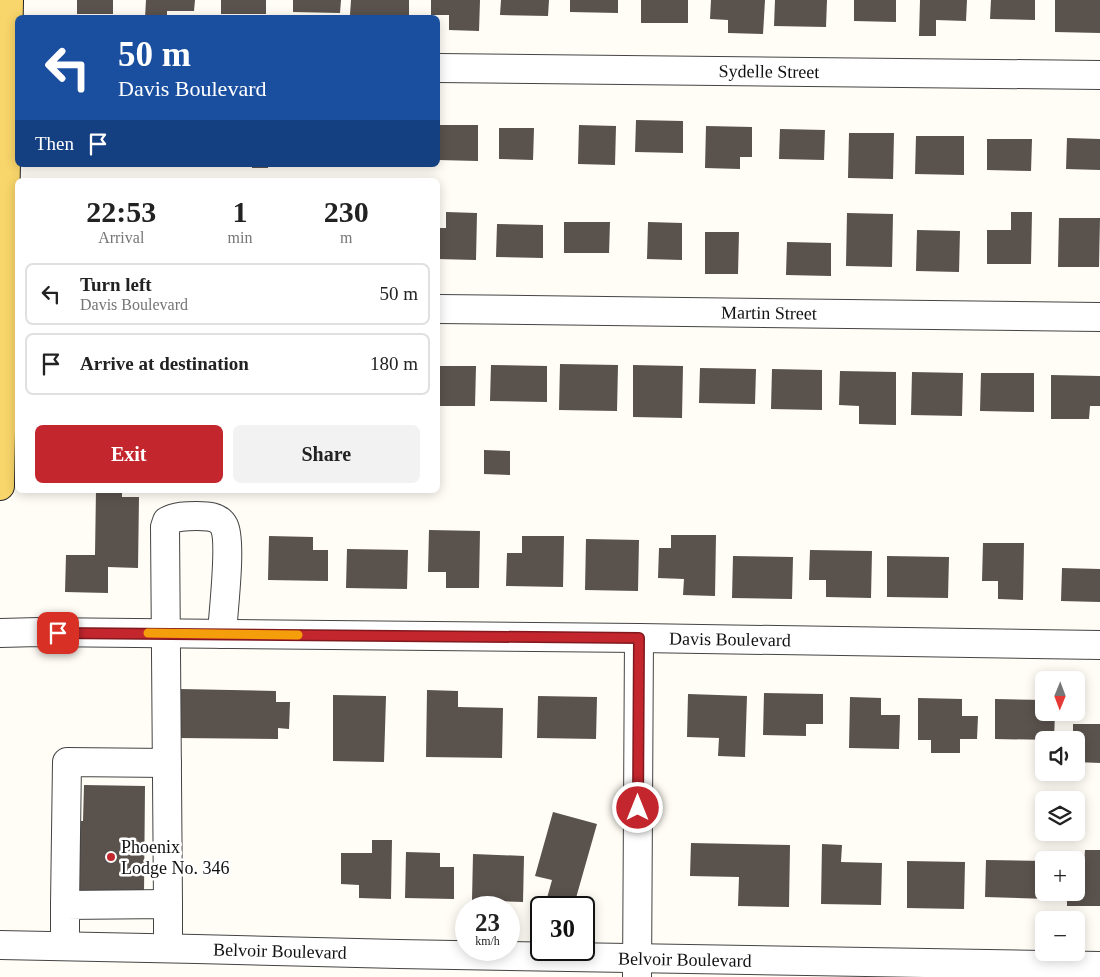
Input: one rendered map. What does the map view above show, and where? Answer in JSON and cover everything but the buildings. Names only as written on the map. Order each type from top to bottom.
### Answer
[{"type":"main road","points":[[0,486],[1,411],[11,304],[3,193],[13,62],[9,0]]},
{"type":"street","name":"Sydelle Street","points":[[440,68],[1100,75]]},
{"type":"street","name":"Martin Street","points":[[440,309],[1100,318]]},
{"type":"street","points":[[168,948],[165,527],[167,521],[172,518],[212,517],[220,520],[224,527],[227,550],[222,634]]},
{"type":"street","name":"Davis Boulevard","points":[[0,633],[639,638],[1100,645]]},
{"type":"street","points":[[637,968],[639,638]]},
{"type":"street","points":[[65,946],[67,762],[167,764]]},
{"type":"street","points":[[65,905],[168,904]]},
{"type":"street","name":"Belvoir Boulevard","points":[[0,945],[302,952],[637,968],[1100,966]]},
{"type":"slow traffic","points":[[148,633],[298,635]]},
{"type":"place","name":"Phoenix Lodge No. 346","points":[[111,857]]},
{"type":"route","points":[[58,633],[639,638],[638,808]]}]
